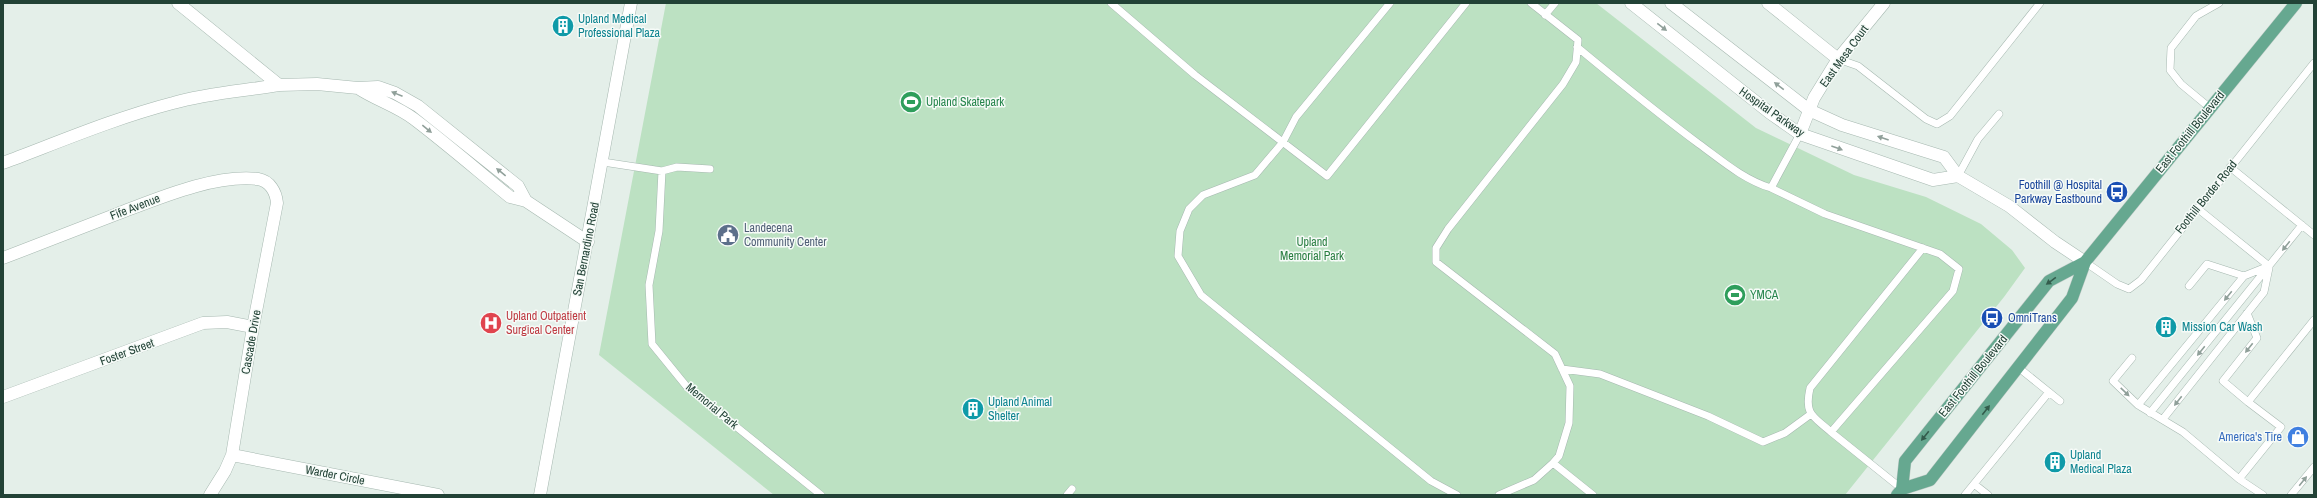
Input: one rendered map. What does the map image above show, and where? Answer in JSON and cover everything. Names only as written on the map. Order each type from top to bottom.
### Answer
[{"type":"main road","name":"East Foothill Boulevard","points":[[1899,492],[1930,480],[2019,368],[2072,298],[2085,262],[2296,3]]},
{"type":"main road","name":"East Foothill Boulevard","points":[[1899,492],[1905,461],[2049,282],[2085,262]]},
{"type":"street","points":[[178,3],[279,85]]},
{"type":"street","name":"San Bernardino Road","points":[[540,495],[603,162],[631,3]]},
{"type":"street","name":"Hospital Parkway","points":[[1632,3],[1770,114],[1800,134],[1934,180],[1958,176]]},
{"type":"street","name":"Hospital Parkway","points":[[1671,3],[1810,110],[1842,125],[1944,157],[1958,176],[2009,206],[2055,242],[2085,262]]},
{"type":"street","points":[[1768,3],[1838,60]]},
{"type":"street","name":"East Mesa Court","points":[[1800,134],[1814,98],[1838,60],[1884,3]]},
{"type":"street","points":[[3,163],[132,115],[205,95],[279,85],[317,84],[358,88],[378,87],[407,98],[518,186],[526,201],[588,242]]},
{"type":"street","name":"Fife Avenue","points":[[3,258],[179,191],[235,180],[258,180],[271,186]]},
{"type":"street","name":"Cascade Drive","points":[[210,495],[225,471],[232,455],[253,327],[277,203],[276,194],[271,186]]},
{"type":"street","name":"Foster Street","points":[[3,397],[203,324],[227,322],[253,327]]},
{"type":"street","name":"Warder Circle","points":[[232,455],[438,495]]},
{"type":"lane","points":[[1111,3],[1196,75],[1327,176],[1466,3]]},
{"type":"lane","points":[[1390,3],[1296,117],[1283,142],[1256,175],[1203,195],[1189,210],[1180,231],[1178,256],[1201,295],[1431,482],[1457,495]]},
{"type":"lane","points":[[1498,495],[1534,480],[1559,456],[1569,423],[1570,386],[1555,354],[1436,262],[1436,248],[1563,84],[1576,62],[1578,40],[1531,3]]},
{"type":"lane","points":[[1545,15],[1554,3]]},
{"type":"lane","points":[[1838,60],[1858,66],[1926,119],[1937,124],[1950,116],[2040,3]]},
{"type":"lane","points":[[2210,108],[2181,84],[2170,70],[2171,48],[2196,16],[2219,3]]},
{"type":"lane","points":[[1577,47],[1657,113],[1756,184],[1771,188],[1825,214],[1940,254],[1959,269],[1953,291],[1832,432]]},
{"type":"lane","name":"Foothill Border Road","points":[[2085,262],[2118,284],[2130,289],[2141,280],[2314,63]]},
{"type":"lane","points":[[1958,176],[1978,139],[1999,114]]},
{"type":"lane","points":[[1771,188],[1800,134]]},
{"type":"lane","points":[[603,162],[662,171],[677,168],[710,169]]},
{"type":"lane","points":[[2230,167],[2314,235]]},
{"type":"lane","name":"Memorial Park","points":[[662,171],[659,231],[649,285],[652,344],[687,387],[821,495]]},
{"type":"lane","points":[[2197,208],[2269,266]]},
{"type":"lane","points":[[2150,413],[2302,225]]},
{"type":"lane","points":[[1899,492],[1811,414],[1807,404],[1810,388],[1923,248]]},
{"type":"lane","points":[[2189,286],[2207,264],[2244,276]]},
{"type":"lane","points":[[2138,405],[2244,276],[2269,266]]},
{"type":"lane","points":[[2163,419],[2264,292],[2269,266]]},
{"type":"lane","points":[[2239,479],[2281,427],[2223,381],[2257,338],[2247,313]]},
{"type":"lane","points":[[2248,402],[2314,320]]},
{"type":"lane","points":[[2132,358],[2113,381],[2138,405],[2182,432],[2239,479],[2263,495]]},
{"type":"lane","points":[[2019,368],[2060,401]]},
{"type":"lane","points":[[1562,369],[1600,374],[1708,416],[1763,442],[1785,433],[1811,414]]},
{"type":"lane","points":[[1965,495],[2049,392]]},
{"type":"lane","points":[[1553,463],[1593,495]]},
{"type":"lane","points":[[2292,495],[2314,467]]},
{"type":"lane","points":[[1974,484],[1988,495]]},
{"type":"green space","name":"Upland Memorial Park","points":[[666,3],[1596,3],[1756,128],[1854,175],[1926,197],[1981,224],[2012,250],[2025,268],[2004,297],[1845,495],[774,495],[599,355]]},
{"type":"place","name":"Upland Medical Professional Plaza","points":[[563,26]]},
{"type":"place","name":"Upland Skatepark","points":[[911,102]]},
{"type":"place","name":"Foothill @ Hospital Parkway Eastbound","points":[[2117,192]]},
{"type":"place","name":"Landecena Community Center","points":[[728,235]]},
{"type":"place","name":"YMCA","points":[[1735,295]]},
{"type":"place","name":"OmniTrans","points":[[1992,318]]},
{"type":"place","name":"Upland Outpatient Surgical Center","points":[[491,323]]},
{"type":"place","name":"Mission Car Wash","points":[[2166,327]]},
{"type":"place","name":"Upland Animal Shelter","points":[[973,409]]},
{"type":"place","name":"America's Tire","points":[[2298,437]]},
{"type":"place","name":"Upland Medical Plaza","points":[[2055,462]]}]
